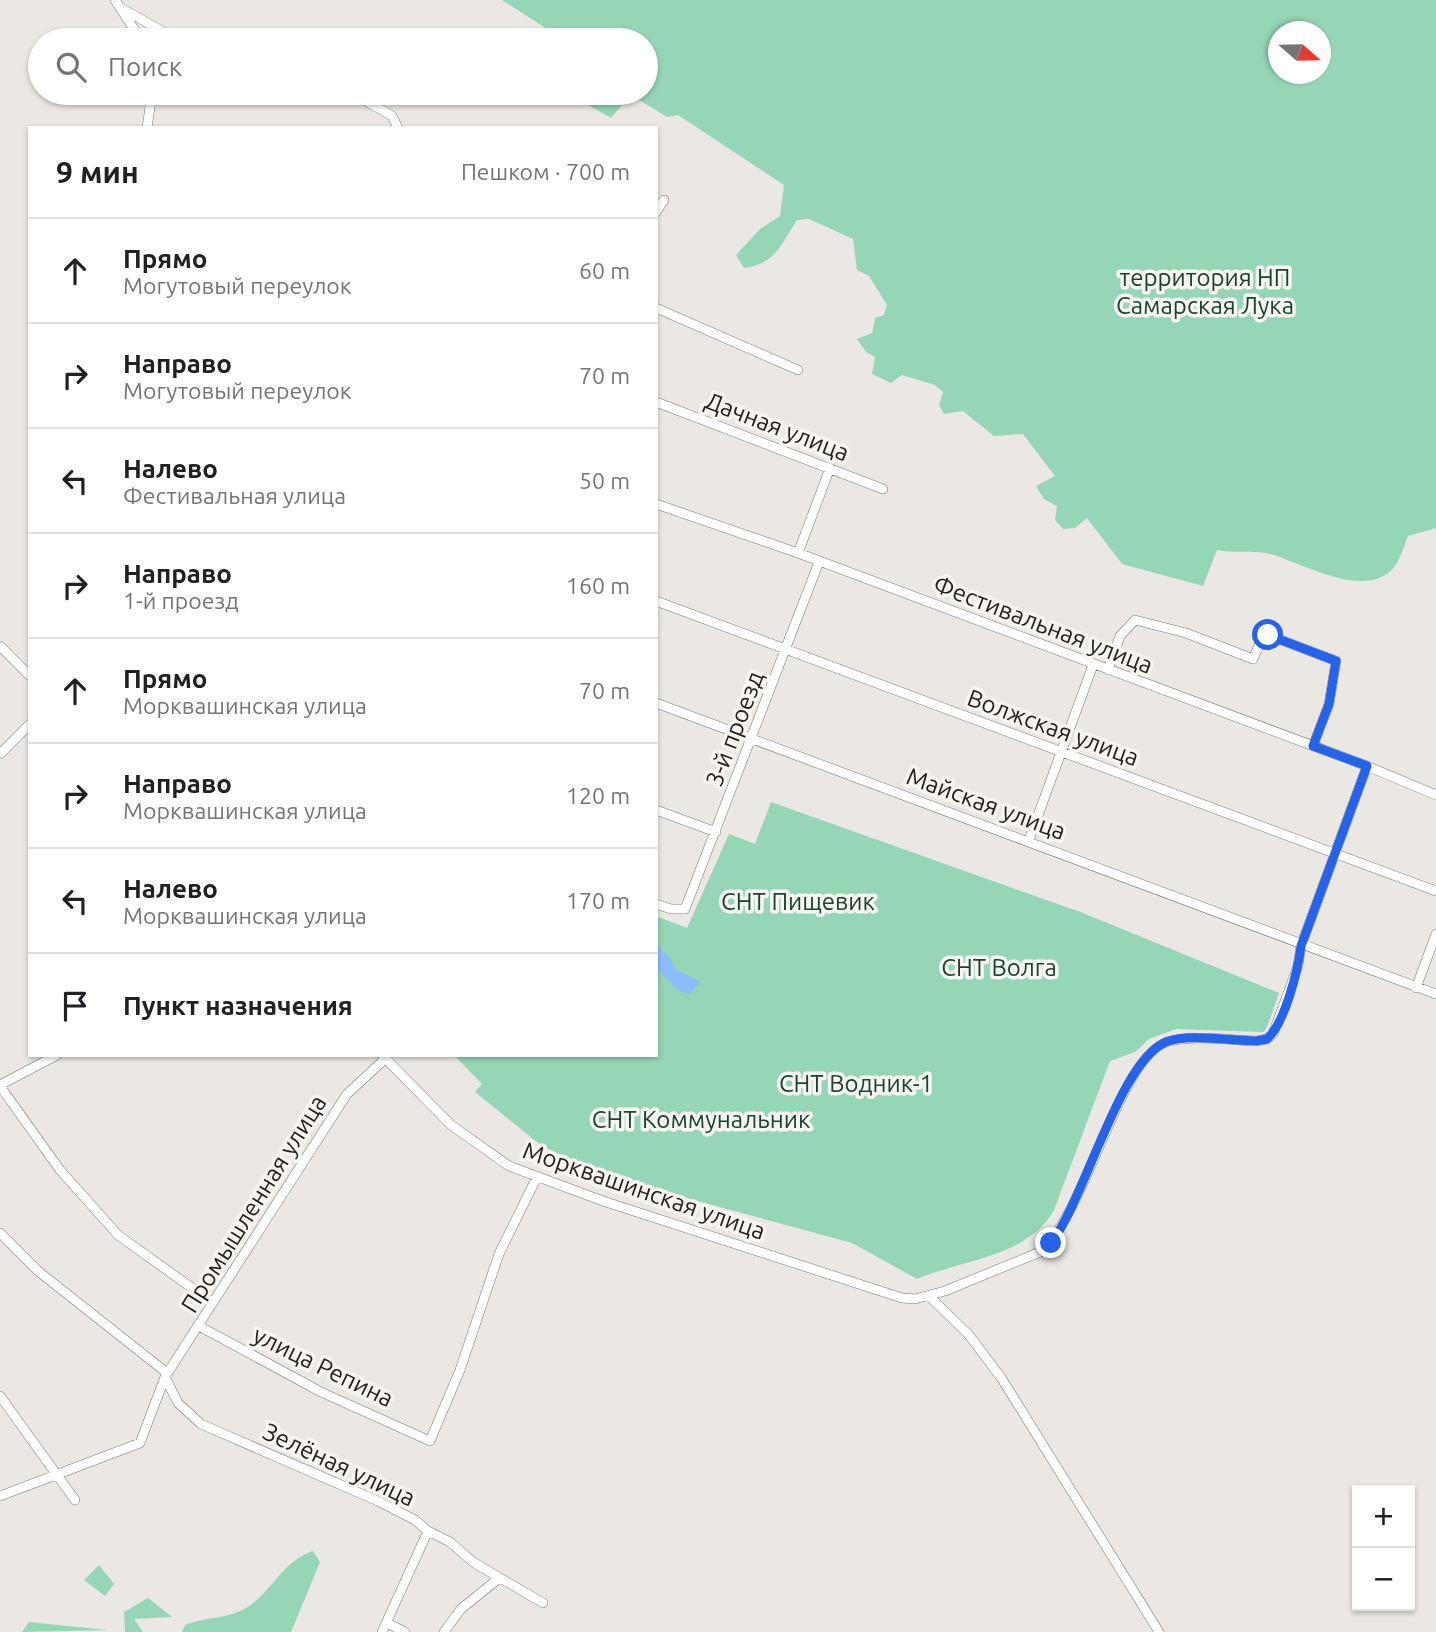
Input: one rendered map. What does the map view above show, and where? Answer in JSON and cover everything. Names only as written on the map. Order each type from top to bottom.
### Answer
[{"type":"street","points":[[118,4],[133,28]]},
{"type":"street","points":[[118,4],[157,28]]},
{"type":"street","points":[[148,126],[151,105]]},
{"type":"street","points":[[373,105],[392,116],[397,126]]},
{"type":"street","points":[[389,126],[392,116]]},
{"type":"street","points":[[658,209],[664,200]]},
{"type":"street","points":[[658,309],[798,370]]},
{"type":"street","name":"Дачная улица","points":[[658,403],[883,489]]},
{"type":"street","points":[[798,553],[830,468]]},
{"type":"street","name":"Фестивальная улица","points":[[658,505],[798,553],[1367,766],[1436,795]]},
{"type":"street","name":"3-й проезд","points":[[658,905],[671,909],[685,909],[819,562]]},
{"type":"street","name":"Волжская улица","points":[[658,602],[1436,891]]},
{"type":"street","points":[[1108,670],[1120,636],[1135,620],[1186,634],[1253,659],[1261,641],[1268,635],[1280,638],[1336,661],[1329,704],[1313,746]]},
{"type":"street","points":[[0,646],[28,674]]},
{"type":"street","points":[[1028,840],[1093,665]]},
{"type":"street","name":"Майская улица","points":[[658,704],[1028,840],[1301,946],[1436,994]]},
{"type":"street","points":[[0,754],[28,726]]},
{"type":"street","points":[[1301,946],[1367,766]]},
{"type":"street","points":[[658,811],[716,832]]},
{"type":"street","points":[[1416,988],[1436,934]]},
{"type":"street","name":"Морквашинская улица","points":[[384,1057],[451,1125],[485,1152],[509,1166],[902,1298],[929,1296],[1040,1252],[1051,1243],[1084,1184],[1141,1061],[1167,1041],[1267,1039],[1273,1034],[1298,966],[1301,946]]},
{"type":"street","points":[[53,1057],[0,1086],[60,1170],[118,1235],[213,1303]]},
{"type":"street","name":"Промышленная улица","points":[[0,1496],[7,1491],[56,1477],[140,1443],[166,1375],[347,1094],[384,1057]]},
{"type":"street","name":"улица Репина","points":[[199,1326],[321,1392],[430,1441],[460,1370],[499,1254],[537,1177]]},
{"type":"street","points":[[0,1233],[38,1271],[166,1375]]},
{"type":"street","points":[[929,1296],[969,1335],[1002,1379],[1159,1632]]},
{"type":"street","name":"Зелёная улица","points":[[166,1375],[178,1403],[201,1424],[378,1501],[415,1520],[428,1531],[450,1542],[472,1562],[543,1603]]},
{"type":"street","points":[[0,1396],[75,1500]]},
{"type":"street","points":[[405,1632],[384,1628],[428,1531]]},
{"type":"street","points":[[444,1632],[461,1609],[498,1578]]},
{"type":"green space","name":"территория НП Самарская Лука","points":[[502,0],[1436,0],[1436,528],[1408,536],[1395,566],[1384,576],[1369,580],[1353,581],[1336,577],[1260,552],[1217,550],[1203,586],[1122,564],[1087,518],[1075,528],[1063,529],[1055,520],[1057,506],[1044,499],[1036,486],[1055,476],[1023,434],[994,436],[963,411],[944,414],[939,405],[943,392],[935,385],[902,375],[891,383],[872,374],[875,357],[866,352],[857,339],[872,333],[875,318],[884,315],[887,305],[869,276],[857,270],[853,239],[809,219],[797,220],[782,245],[771,257],[755,266],[744,268],[736,255],[760,229],[780,216],[784,185],[678,115],[667,117],[647,105],[658,105],[658,28],[545,28]]},
{"type":"green space","name":"территория НП Самарская Лука","points":[[588,105],[622,105],[611,118]]},
{"type":"green space","points":[[771,802],[1083,913],[1279,993],[1264,1032],[1176,1029],[1149,1039],[1135,1052],[1110,1061],[1054,1210],[1043,1226],[1028,1238],[993,1255],[917,1279],[852,1243],[609,1177],[542,1146],[475,1092],[482,1084],[456,1057],[658,1057],[658,917],[687,928],[729,834],[755,844]]},
{"type":"green space","points":[[313,1551],[320,1562],[291,1632],[182,1632],[185,1625],[244,1609],[260,1597],[294,1561]]},
{"type":"green space","points":[[99,1565],[114,1584],[105,1596],[84,1580]]},
{"type":"green space","points":[[148,1598],[172,1617],[134,1619],[143,1632],[125,1632],[124,1612]]},
{"type":"green space","points":[[29,1622],[107,1630],[22,1632]]},
{"type":"water","points":[[658,948],[670,957],[675,969],[701,982],[689,994],[679,991],[661,973],[658,974]]},
{"type":"route","points":[[1051,1243],[1084,1184],[1141,1061],[1167,1041],[1256,1041],[1267,1039],[1277,1027],[1298,966],[1301,946],[1367,766],[1313,746],[1329,704],[1336,661],[1268,635]]},
{"type":"park label","name":"СНТ Пищевик","points":[[798,902]]},
{"type":"park label","name":"СНТ Волга","points":[[999,968]]},
{"type":"park label","name":"СНТ Водник-1","points":[[856,1084]]},
{"type":"park label","name":"СНТ Коммунальник","points":[[701,1120]]}]
